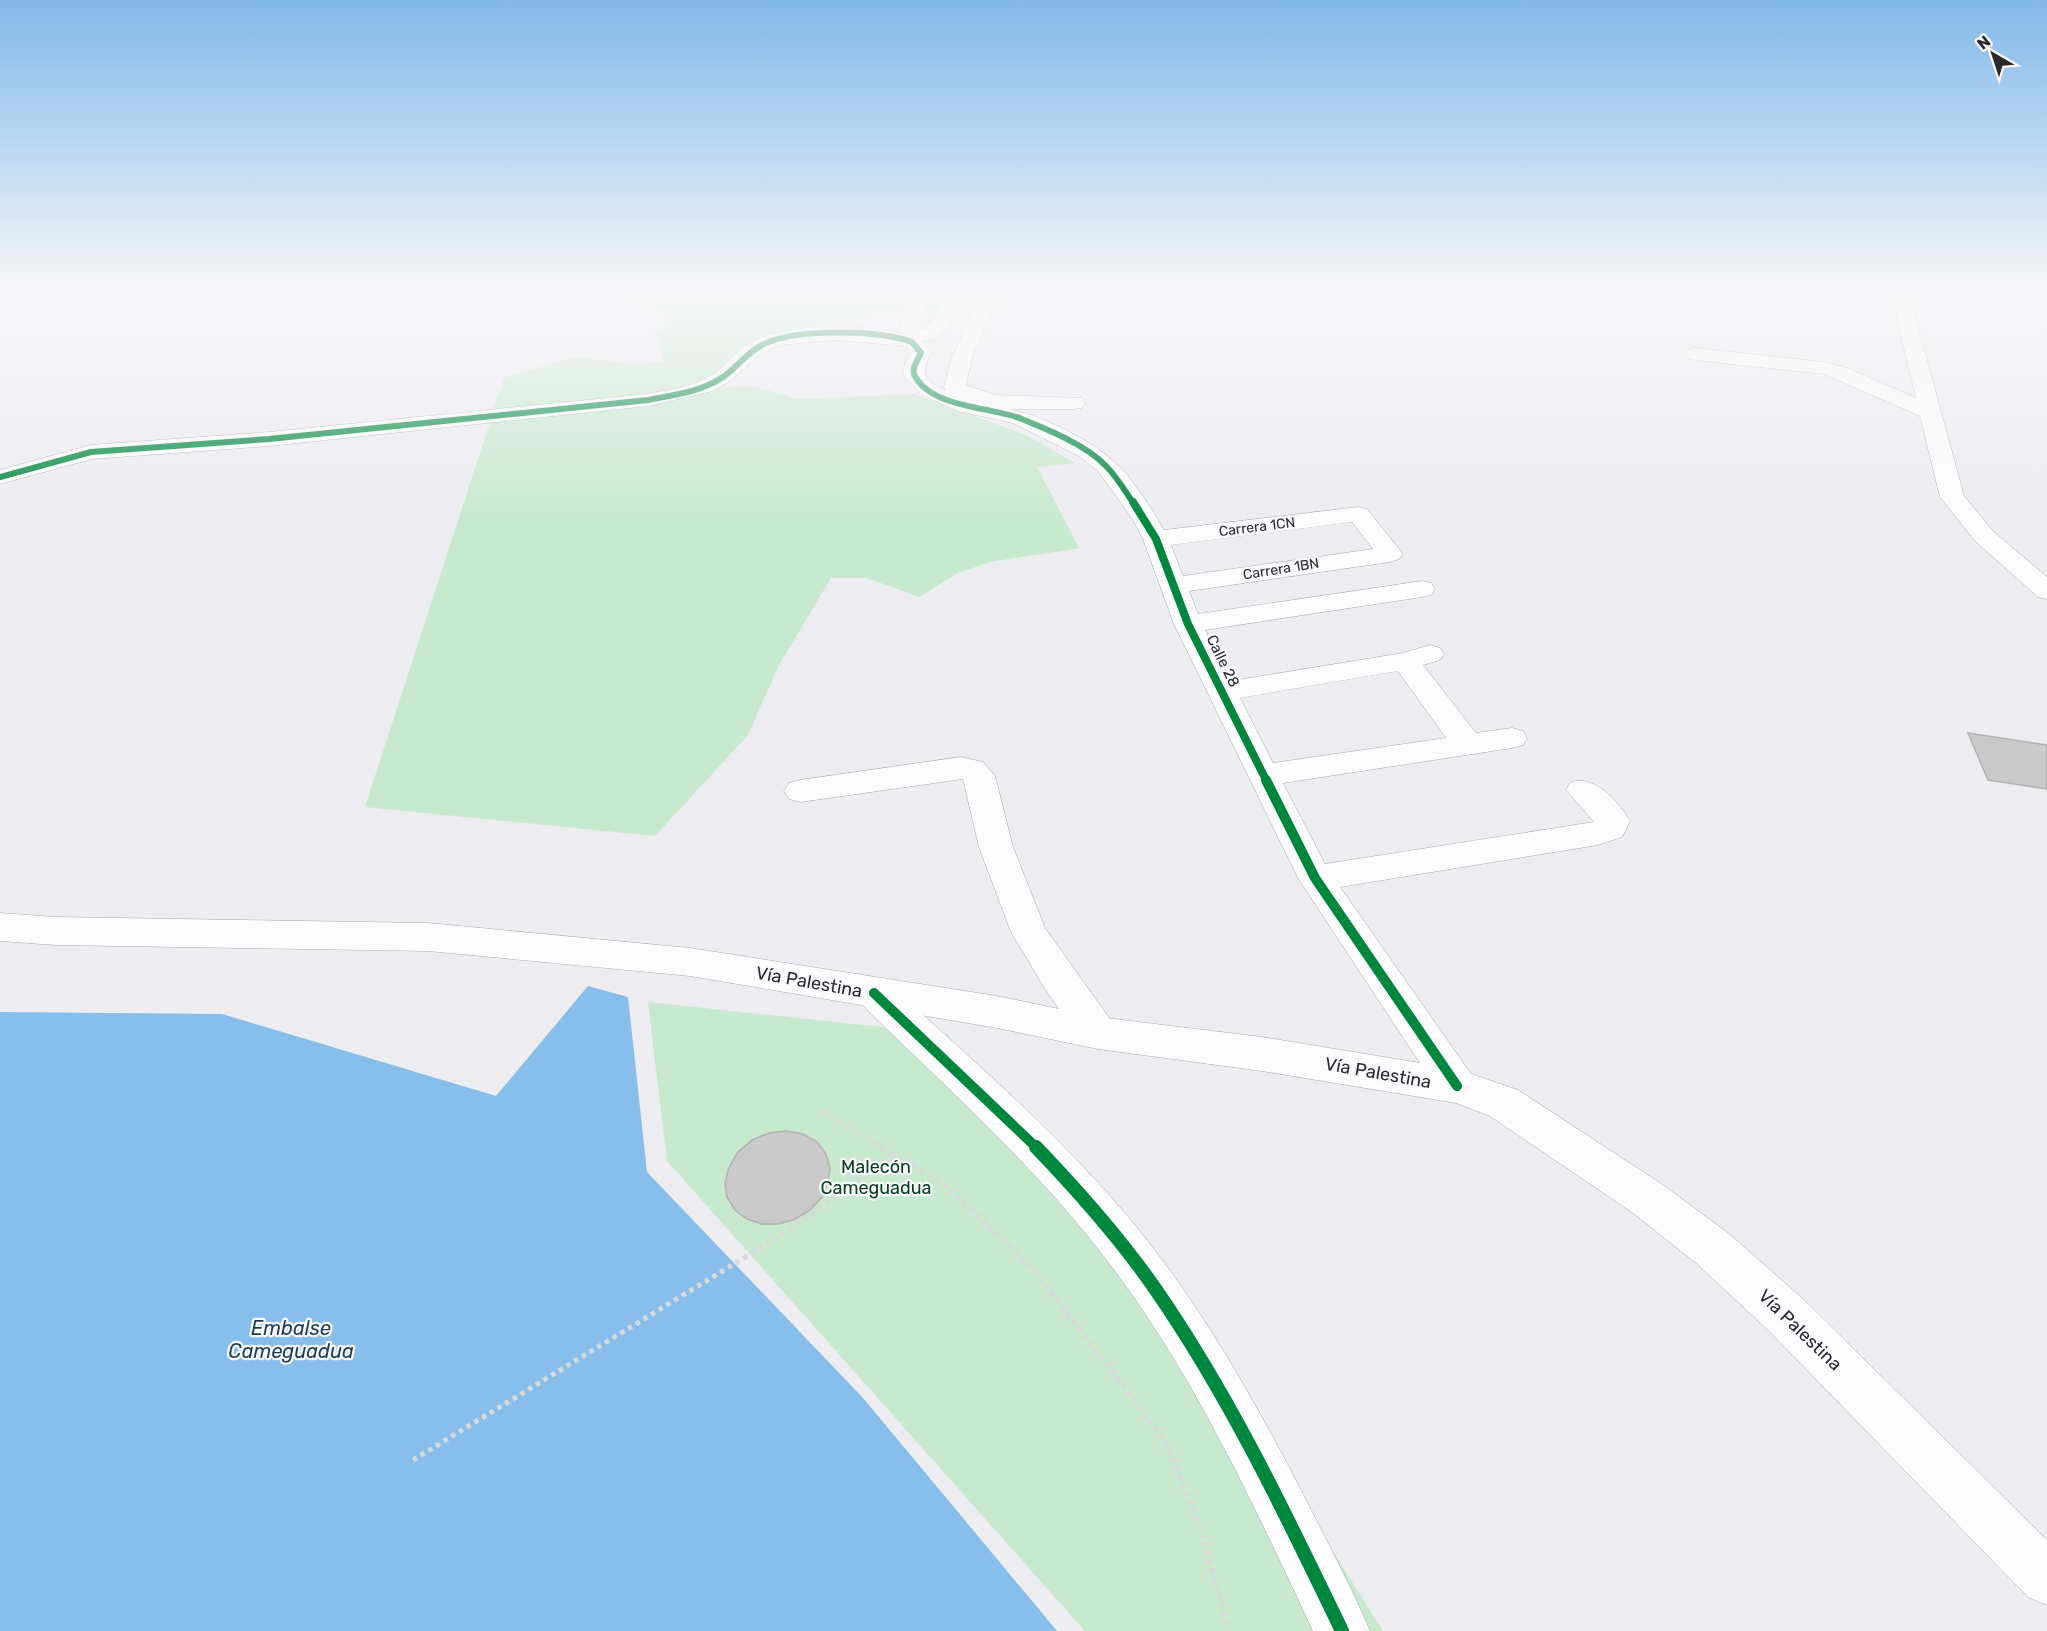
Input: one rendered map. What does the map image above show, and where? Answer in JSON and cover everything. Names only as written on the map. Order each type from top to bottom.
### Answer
[{"type":"street","points":[[0,477],[92,452],[281,438],[648,400],[694,390],[722,378],[733,368]]},
{"type":"street","name":"Calle 28","points":[[913,368],[915,378],[921,385],[966,406],[1020,418],[1087,451],[1106,466],[1144,517],[1156,540],[1188,624],[1316,878],[1457,1086]]},
{"type":"street","points":[[959,368],[955,387],[962,393],[975,398],[1074,404]]},
{"type":"street","points":[[1824,368],[1840,372],[1930,412]]},
{"type":"street","points":[[1919,368],[1952,497],[1984,536],[2047,591]]},
{"type":"street","name":"Carrera 1CN","points":[[1156,540],[1358,514],[1390,554]]},
{"type":"street","name":"Carrera 1BN","points":[[1172,586],[1390,554]]},
{"type":"street","points":[[1315,564],[1340,600]]},
{"type":"street","points":[[1188,624],[1422,589]]},
{"type":"street","points":[[1221,692],[1417,658],[1468,745]]},
{"type":"street","points":[[1264,775],[1512,738]]},
{"type":"street","points":[[800,791],[961,768],[972,769],[979,776],[996,847],[1029,932],[1060,981],[1098,1033]]},
{"type":"street","points":[[1316,878],[1598,833],[1610,829],[1613,821],[1582,790]]},
{"type":"street","name":"Vía Palestina","points":[[0,927],[68,931],[426,937],[524,943],[690,962],[997,1012],[1098,1033],[1262,1054],[1457,1086],[1504,1103],[1648,1199],[1712,1248],[1785,1314],[2047,1578]]},
{"type":"street","points":[[874,993],[1042,1154],[1080,1193],[1129,1253],[1183,1327],[1259,1460],[1342,1631]]},
{"type":"path","points":[[821,1111],[947,1186],[1033,1269],[1165,1440],[1203,1535],[1228,1631]]},
{"type":"path","points":[[413,1460],[770,1242],[895,1155]]},
{"type":"green space","points":[[537,368],[727,368],[681,390],[493,410],[504,378]]},
{"type":"green space","points":[[735,386],[753,386],[798,399],[914,394],[1026,435],[1075,463],[1037,467],[1079,548],[990,562],[958,573],[919,597],[867,578],[831,578],[779,665],[748,735],[655,836],[365,807],[490,422],[597,411]]},
{"type":"green space","name":"Malecón Cameguadua","points":[[648,1002],[947,1034],[1220,1372],[1383,1631],[1085,1631],[667,1161]]},
{"type":"water","name":"Embalse Cameguadua","points":[[588,986],[628,997],[647,1172],[863,1398],[1057,1631],[0,1631],[0,1012],[222,1014],[496,1096]]},
{"type":"building","points":[[1968,733],[2047,745],[2047,789],[1988,780]]},
{"type":"building","points":[[786,1131],[803,1134],[817,1142],[826,1154],[830,1168],[822,1197],[810,1210],[795,1219],[779,1224],[762,1224],[747,1219],[735,1210],[727,1197],[725,1183],[729,1167],[738,1152],[752,1140],[769,1133]]},
{"type":"cycle path","points":[[0,477],[91,452],[269,439],[648,400],[706,386],[723,377],[733,368]]},
{"type":"cycle path","points":[[913,368],[915,378],[929,391],[966,406],[1020,418],[1087,451],[1106,466],[1144,517],[1156,539],[1188,624],[1315,878],[1457,1086]]},
{"type":"cycle path","points":[[874,993],[1035,1146],[1066,1178],[1123,1245],[1156,1290],[1215,1383],[1268,1481],[1342,1631]]}]
